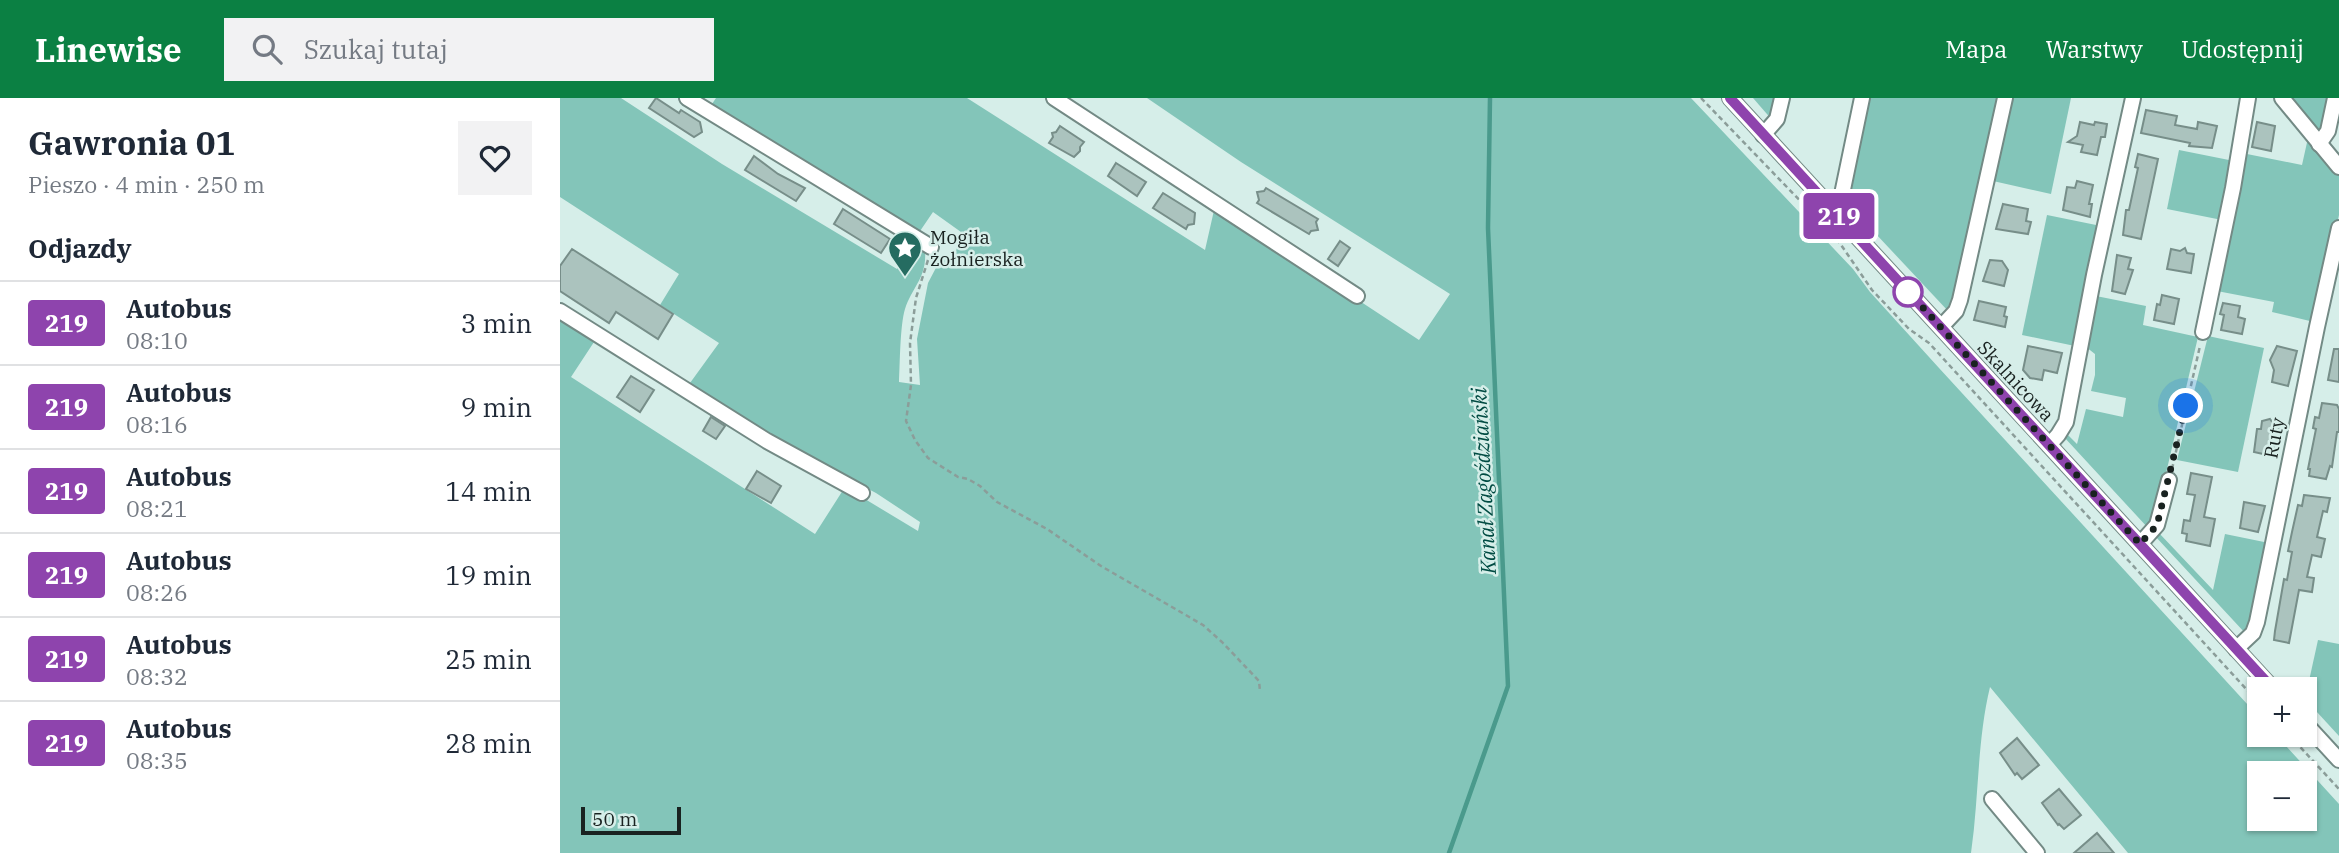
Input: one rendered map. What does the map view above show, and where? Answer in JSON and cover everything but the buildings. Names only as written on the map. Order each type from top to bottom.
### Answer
[{"type":"street","points":[[687,98],[931,247]]},
{"type":"street","points":[[1054,98],[1357,296]]},
{"type":"street","name":"Skalnicowa","points":[[1730,98],[2262,677]]},
{"type":"street","points":[[1763,135],[1777,118],[1782,98]]},
{"type":"street","points":[[1841,199],[1862,98]]},
{"type":"street","points":[[1941,327],[1956,311],[1960,300],[2005,98]]},
{"type":"street","points":[[2049,444],[2066,422],[2094,275],[2133,98]]},
{"type":"street","points":[[2203,332],[2233,188],[2248,98]]},
{"type":"street","points":[[2282,98],[2339,167]]},
{"type":"street","points":[[2319,144],[2328,131],[2335,98]]},
{"type":"street","name":"Ruty","points":[[2236,649],[2253,633],[2257,622],[2339,228]]},
{"type":"street","points":[[560,311],[767,441],[862,494]]},
{"type":"street","points":[[2140,544],[2157,525],[2169,480]]},
{"type":"street","points":[[2317,736],[2339,759]]},
{"type":"street","points":[[1992,799],[2037,853]]},
{"type":"path","points":[[1701,98],[1837,239],[1872,289],[1909,329],[1929,343],[2247,689]]},
{"type":"path","points":[[931,247],[916,299],[910,343],[911,385],[906,421],[928,458],[958,477],[980,486],[997,502],[1203,625],[1259,681],[1260,691]]},
{"type":"path","points":[[2169,480],[2203,332]]},
{"type":"path","points":[[2300,747],[2339,789]]},
{"type":"green space","points":[[560,98],[621,98],[722,164],[897,269],[913,244],[925,251],[924,268],[903,316],[899,382],[920,385],[917,339],[928,283],[939,262],[955,255],[961,232],[933,212],[918,234],[710,107],[716,98],[967,98],[1205,250],[1215,206],[1419,340],[1450,294],[1241,162],[1147,98],[1691,98],[1853,269],[1870,292],[2247,704],[2247,747],[2287,747],[2300,761],[2247,761],[2247,831],[2317,831],[2317,780],[2339,804],[2339,853],[2128,853],[1990,687],[1983,728],[1971,853],[560,853],[560,319],[594,342],[571,377],[815,534],[845,487],[918,531],[920,522],[876,493],[770,438],[690,383],[719,343],[660,305],[679,274],[560,197]]},
{"type":"green space","points":[[1753,98],[1777,98],[1773,121]]},
{"type":"green space","points":[[1869,98],[1999,98],[1949,312],[1846,202]]},
{"type":"green space","points":[[2011,98],[2071,98],[2051,194],[1993,181]]},
{"type":"green space","points":[[2290,98],[2328,98],[2321,128],[2314,130]]},
{"type":"green space","points":[[2308,138],[2339,174],[2339,215],[2314,322],[2272,312],[2274,302],[2217,291],[2242,153],[2302,165]]},
{"type":"green space","points":[[2179,150],[2234,161],[2222,220],[2167,209]]},
{"type":"green space","points":[[2047,215],[2101,226],[2075,346],[2022,335]]},
{"type":"green space","points":[[2096,296],[2146,306],[2143,325],[2198,337],[2155,520],[2149,529],[2064,437],[2066,433],[2077,444],[2086,409],[2123,417],[2126,398],[2091,391],[2095,375],[2095,354],[2086,347]]},
{"type":"green space","points":[[2208,336],[2264,348],[2238,472],[2177,460]]},
{"type":"green space","points":[[2159,533],[2213,590],[2225,534],[2269,543],[2249,631],[2246,634],[2155,536]]},
{"type":"green space","points":[[2318,640],[2339,644],[2339,736],[2317,712],[2317,677],[2310,677]]},
{"type":"waterway","name":"Kanał Zagoździański","points":[[1449,853],[1508,686],[1488,228],[1490,98]]},
{"type":"bus line","name":"219","points":[[1730,98],[2262,677]]},
{"type":"place","name":"Mogiła żołnierska","points":[[905,278]]},
{"type":"route","points":[[1908,292],[1903,286],[2140,544],[2157,525],[2186,406]]}]
